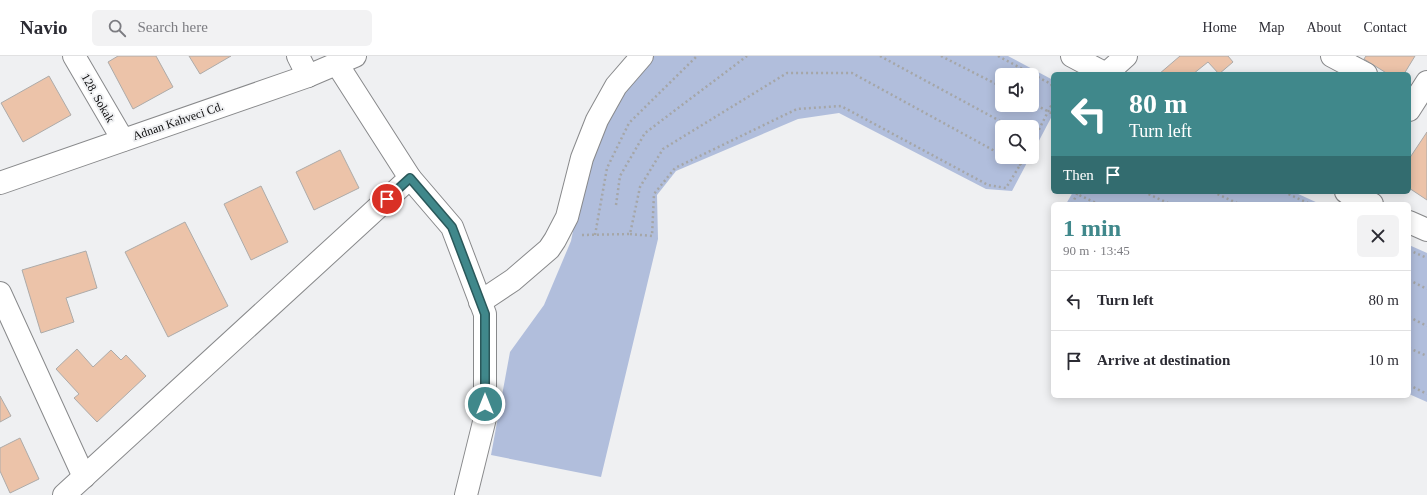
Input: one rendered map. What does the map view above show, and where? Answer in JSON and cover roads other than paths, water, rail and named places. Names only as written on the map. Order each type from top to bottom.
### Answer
[{"type":"street","name":"128. Sokak","points":[[74,56],[123,140]]},
{"type":"street","points":[[298,56],[308,76]]},
{"type":"street","points":[[480,302],[513,280],[549,249],[555,240],[567,217],[582,158],[597,120],[616,86],[642,56]]},
{"type":"street","points":[[1072,56],[1102,72]]},
{"type":"street","points":[[1108,72],[1126,56]]},
{"type":"street","points":[[1332,56],[1362,72]]},
{"type":"street","name":"Adnan Kahveci Cd.","points":[[0,183],[308,76],[346,60]]},
{"type":"street","points":[[346,60],[410,178],[452,227],[485,314],[485,418],[466,495]]},
{"type":"street","points":[[64,495],[410,178]]},
{"type":"street","points":[[1411,223],[1427,230]]},
{"type":"street","points":[[0,293],[84,477]]}]
